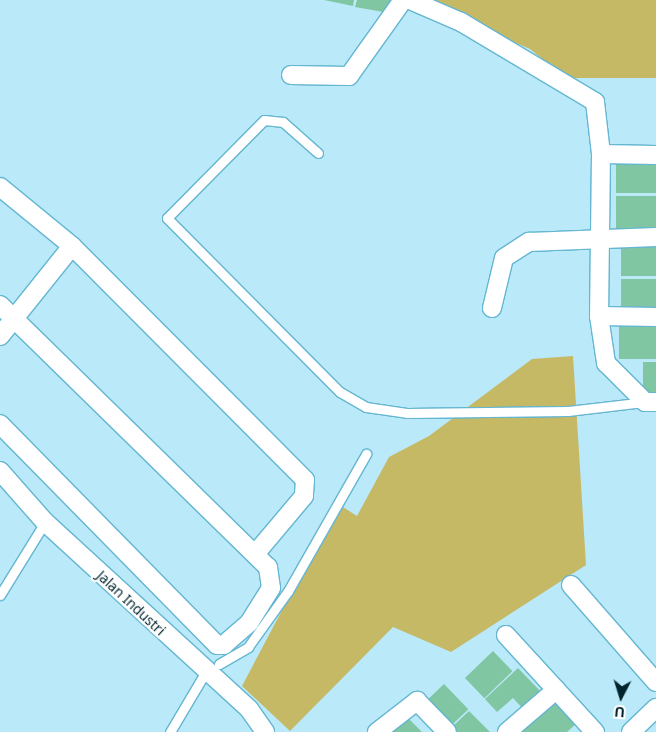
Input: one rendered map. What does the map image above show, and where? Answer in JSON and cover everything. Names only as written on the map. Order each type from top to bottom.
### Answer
[{"type":"street","points":[[291,75],[349,76],[403,0]]},
{"type":"street","points":[[410,0],[461,22],[596,102],[601,154],[598,316],[606,363],[651,402]]},
{"type":"street","points":[[601,154],[656,154]]},
{"type":"street","points":[[0,187],[72,246],[305,480],[304,496],[256,553]]},
{"type":"street","points":[[492,308],[504,258],[513,250],[529,242],[600,237],[656,237]]},
{"type":"street","points":[[0,336],[72,246]]},
{"type":"street","points":[[0,305],[15,317],[256,553],[273,576],[271,588],[249,623],[224,645],[217,644],[0,424]]},
{"type":"street","points":[[598,316],[656,317]]},
{"type":"street","name":"Jalan Industri","points":[[0,471],[46,522],[212,669],[249,709],[265,732]]},
{"type":"street","points":[[571,585],[656,682]]},
{"type":"street","points":[[506,635],[595,732]]},
{"type":"street","points":[[507,732],[556,690]]},
{"type":"street","points":[[377,732],[417,701],[447,732]]},
{"type":"street","points":[[631,732],[656,708]]},
{"type":"lane","points":[[318,152],[283,122],[264,120],[168,218],[340,392],[366,407],[406,413],[568,411],[651,402]]},
{"type":"lane","points":[[170,732],[212,669],[248,647],[288,591],[366,454]]},
{"type":"lane","points":[[0,595],[46,522]]},
{"type":"shaded area","points":[[416,0],[656,0],[656,78],[566,78],[530,49]]},
{"type":"shaded area","points":[[573,356],[586,565],[451,652],[393,627],[290,731],[242,686],[338,504],[357,516],[389,457],[429,436],[532,359]]},
{"type":"building","points":[[324,0],[354,0],[353,6]]},
{"type":"building","points":[[357,0],[392,0],[389,13],[355,7]]},
{"type":"building","points":[[616,159],[656,159],[656,193],[616,193]]},
{"type":"building","points":[[616,196],[656,196],[656,230],[616,230]]},
{"type":"building","points":[[621,242],[656,242],[656,276],[621,276]]},
{"type":"building","points":[[621,279],[656,279],[656,313],[621,313]]},
{"type":"building","points":[[619,325],[656,325],[656,359],[619,359]]},
{"type":"building","points":[[643,362],[656,362],[656,396],[643,396]]},
{"type":"building","points":[[493,651],[512,671],[484,698],[465,678]]},
{"type":"building","points":[[518,668],[542,693],[524,710],[513,698],[497,712],[485,699]]},
{"type":"building","points":[[444,684],[468,709],[450,727],[426,701]]},
{"type":"building","points":[[552,699],[576,724],[567,732],[517,732]]},
{"type":"building","points":[[469,711],[490,732],[456,732],[452,727]]},
{"type":"building","points":[[408,718],[422,732],[393,732]]}]
